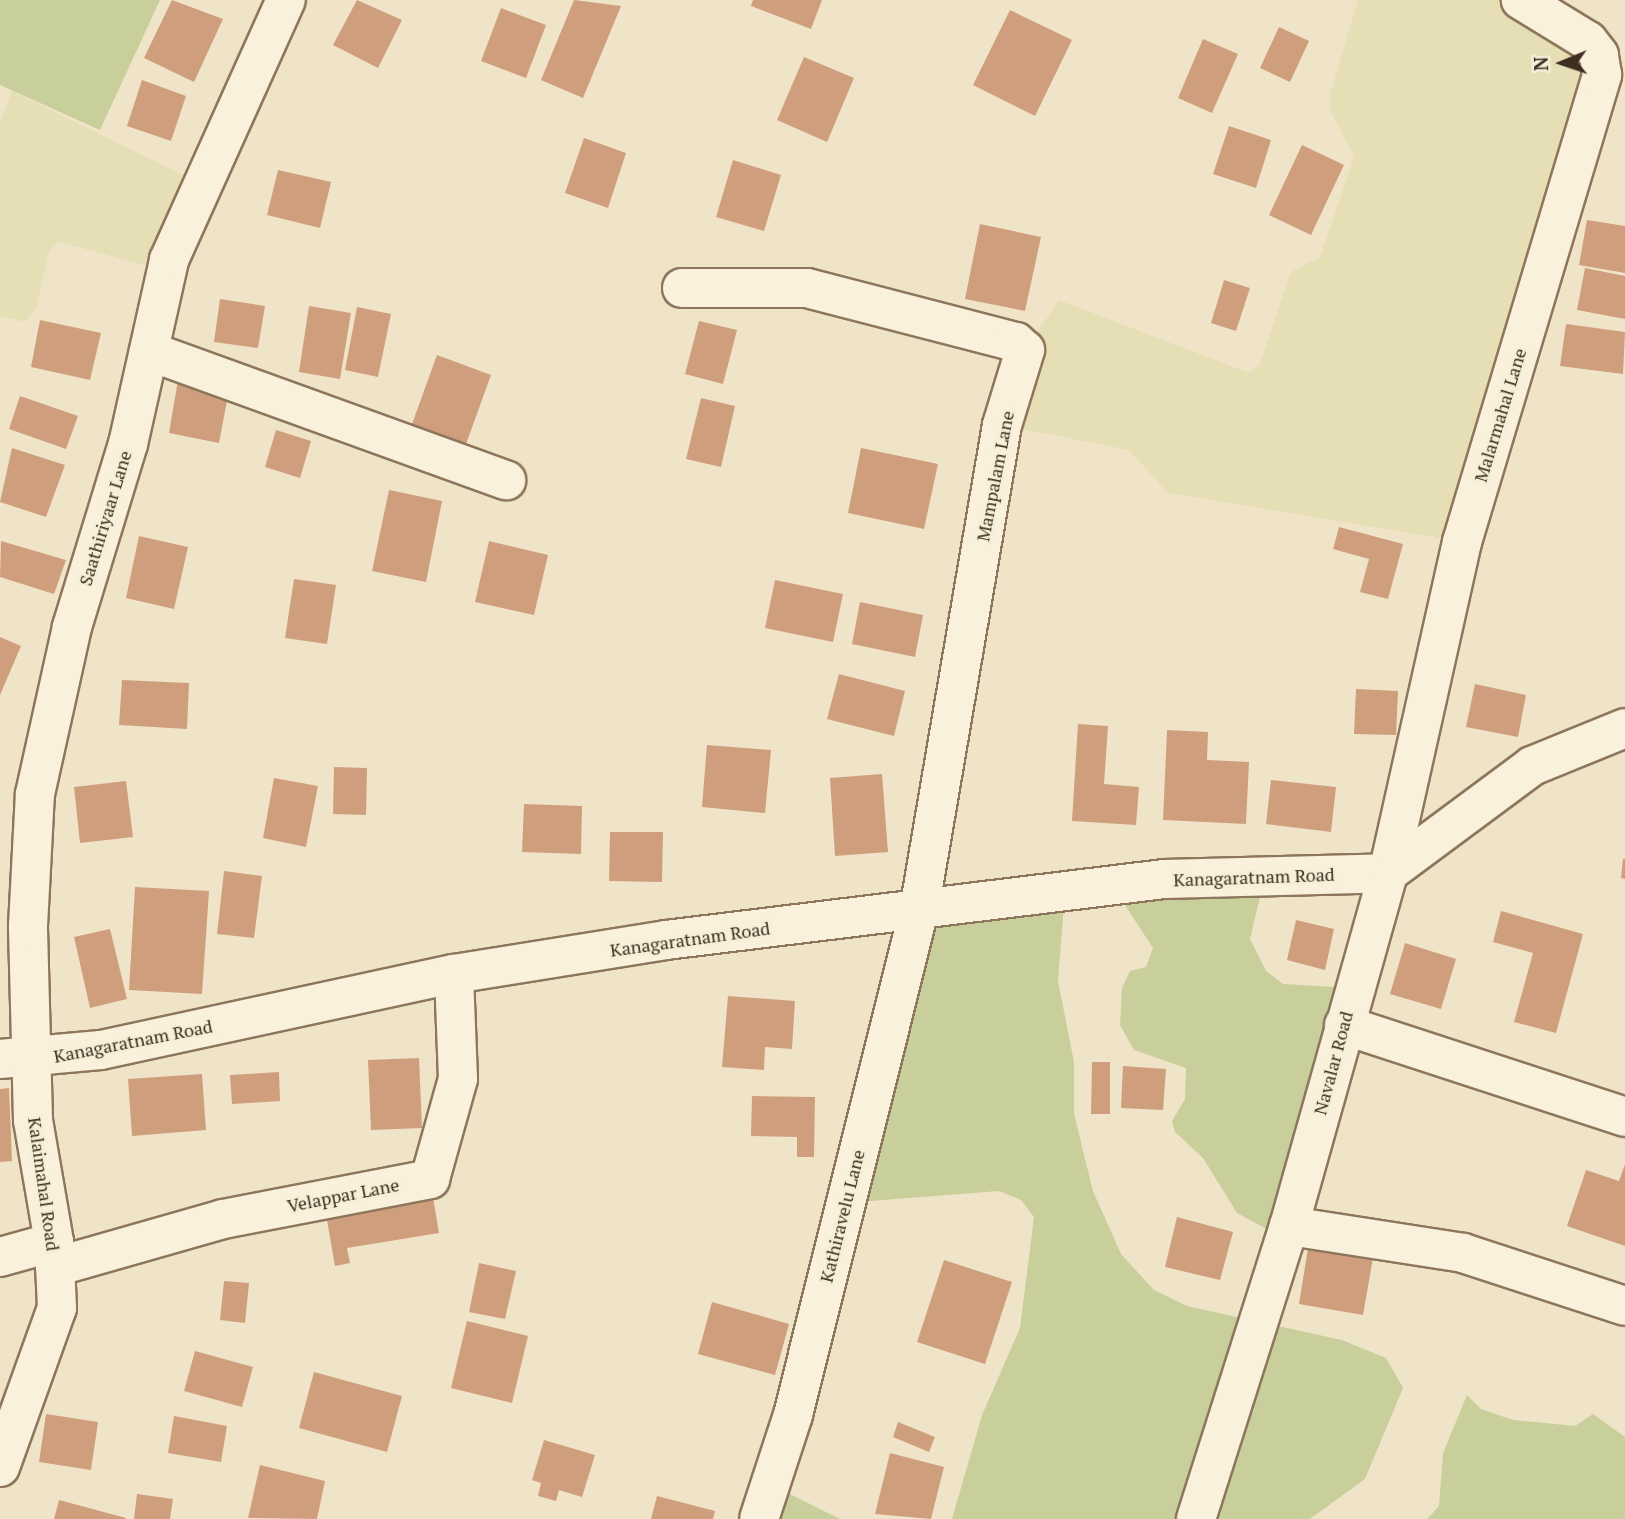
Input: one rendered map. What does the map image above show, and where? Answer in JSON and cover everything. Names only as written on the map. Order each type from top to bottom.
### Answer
[{"type":"street","name":"Saathiriyaar Lane","points":[[16,1059],[35,794],[72,626],[128,444],[169,260],[199,183],[286,0]]},
{"type":"street","name":"Malarmahal Lane","points":[[1388,873],[1462,542],[1602,75],[1599,55],[1588,41],[1521,0]]},
{"type":"street","name":"Mampalam Lane","points":[[682,288],[807,288],[1016,342],[1025,350],[1002,425],[919,910]]},
{"type":"street","points":[[149,351],[506,480]]},
{"type":"street","points":[[1388,873],[1532,766],[1625,728]]},
{"type":"street","name":"Kanagaratnam Road","points":[[16,1059],[101,1050],[454,974],[919,910],[1164,879],[1388,873]]},
{"type":"street","name":"Navalar Road","points":[[1196,1519],[1289,1226],[1388,873]]},
{"type":"street","name":"Kathiravelu Lane","points":[[759,1519],[793,1415],[919,910]]},
{"type":"street","name":"Velappar Lane","points":[[0,1257],[55,1255],[430,1179],[458,1079],[454,974]]},
{"type":"street","points":[[1344,1025],[1625,1117]]},
{"type":"street","name":"Kalaimahal Road","points":[[0,1467],[57,1308],[55,1255],[16,1059]]},
{"type":"street","points":[[1289,1226],[1463,1253],[1625,1306]]},
{"type":"shaded area","points":[[1358,0],[1520,0],[1599,55],[1462,542],[1168,493],[1129,450],[1002,425],[1025,350],[1059,300],[1249,373],[1260,364],[1291,272],[1320,257],[1354,157],[1331,112],[1330,95]]},
{"type":"shaded area","points":[[12,91],[199,183],[167,271],[59,242],[49,251],[36,308],[25,322],[0,316],[0,123]]},
{"type":"green space","points":[[0,0],[160,0],[100,130],[0,85]]},
{"type":"green space","points":[[1265,876],[1250,939],[1266,971],[1283,984],[1354,988],[1285,1239],[1237,1213],[1203,1158],[1175,1132],[1172,1121],[1185,1099],[1186,1068],[1134,1050],[1120,1025],[1122,988],[1130,971],[1146,967],[1153,948],[1123,902]]},
{"type":"green space","points":[[1065,892],[1058,981],[1074,1062],[1074,1114],[1093,1191],[1121,1254],[1154,1290],[1187,1306],[1342,1340],[1386,1358],[1403,1388],[1365,1479],[1310,1519],[952,1519],[982,1415],[1020,1328],[1034,1217],[1021,1200],[999,1191],[845,1203],[919,910]]},
{"type":"green space","points":[[1467,1395],[1481,1409],[1513,1420],[1575,1426],[1593,1414],[1625,1437],[1625,1519],[1427,1519],[1439,1506],[1443,1453]]},
{"type":"green space","points":[[786,1492],[840,1519],[759,1519]]},
{"type":"building","points":[[172,0],[223,19],[194,82],[144,58]]},
{"type":"building","points":[[357,0],[402,20],[378,68],[333,45]]},
{"type":"building","points":[[574,0],[621,6],[583,98],[541,80]]},
{"type":"building","points":[[753,0],[822,0],[811,29],[751,6]]},
{"type":"building","points":[[501,8],[546,25],[526,78],[481,61]]},
{"type":"building","points":[[1010,10],[1072,40],[1035,116],[973,85]]},
{"type":"building","points":[[1279,27],[1309,41],[1290,82],[1260,68]]},
{"type":"building","points":[[1203,39],[1238,54],[1212,113],[1178,98]]},
{"type":"building","points":[[804,57],[854,78],[827,142],[777,120]]},
{"type":"building","points":[[142,80],[186,96],[171,141],[127,126]]},
{"type":"building","points":[[1229,126],[1271,140],[1256,188],[1213,174]]},
{"type":"building","points":[[584,138],[626,153],[608,208],[565,193]]},
{"type":"building","points":[[1302,145],[1344,165],[1311,235],[1269,215]]},
{"type":"building","points":[[733,160],[781,175],[764,231],[716,217]]},
{"type":"building","points":[[278,170],[331,182],[320,228],[267,215]]},
{"type":"building","points":[[1587,220],[1625,226],[1625,273],[1579,265]]},
{"type":"building","points":[[980,224],[1041,237],[1025,311],[965,299]]},
{"type":"building","points":[[1585,268],[1625,276],[1625,319],[1577,310]]},
{"type":"building","points":[[1224,280],[1250,288],[1236,331],[1211,323]]},
{"type":"building","points":[[220,299],[265,306],[258,348],[214,342]]},
{"type":"building","points":[[309,306],[351,313],[340,379],[299,372]]},
{"type":"building","points":[[357,307],[391,314],[378,377],[345,370]]},
{"type":"building","points":[[40,320],[101,333],[90,380],[31,367]]},
{"type":"building","points":[[699,321],[737,330],[723,384],[685,374]]},
{"type":"building","points":[[1566,324],[1625,332],[1623,374],[1560,366]]},
{"type":"building","points":[[437,355],[491,375],[466,444],[412,424]]},
{"type":"building","points":[[178,380],[229,390],[219,443],[169,433]]},
{"type":"building","points":[[20,396],[78,416],[66,449],[9,429]]},
{"type":"building","points":[[701,398],[735,406],[721,467],[686,459]]},
{"type":"building","points":[[276,430],[311,441],[300,478],[265,467]]},
{"type":"building","points":[[12,448],[65,465],[46,517],[0,502]]},
{"type":"building","points":[[861,448],[938,464],[924,529],[848,513]]},
{"type":"building","points":[[389,490],[442,501],[426,582],[372,571]]},
{"type":"building","points":[[1339,527],[1403,544],[1388,599],[1360,592],[1369,559],[1333,549]]},
{"type":"building","points":[[139,536],[188,547],[174,609],[126,598]]},
{"type":"building","points":[[1,541],[66,560],[54,594],[0,577]]},
{"type":"building","points":[[489,541],[548,555],[534,615],[475,602]]},
{"type":"building","points":[[294,579],[336,585],[327,644],[285,638]]},
{"type":"building","points":[[775,580],[843,594],[833,642],[765,628]]},
{"type":"building","points":[[860,602],[923,615],[915,657],[852,644]]},
{"type":"building","points":[[0,637],[21,646],[0,695]]},
{"type":"building","points":[[839,674],[905,691],[894,736],[827,719]]},
{"type":"building","points":[[122,680],[189,683],[187,729],[119,725]]},
{"type":"building","points":[[1475,684],[1526,695],[1518,737],[1466,727]]},
{"type":"building","points":[[1356,689],[1398,691],[1396,735],[1354,734]]},
{"type":"building","points":[[1078,724],[1108,726],[1104,784],[1139,787],[1136,825],[1072,821]]},
{"type":"building","points":[[1167,730],[1208,732],[1207,760],[1249,762],[1246,824],[1163,820]]},
{"type":"building","points":[[707,745],[771,750],[765,813],[702,807]]},
{"type":"building","points":[[334,767],[367,768],[366,815],[333,814]]},
{"type":"building","points":[[882,774],[888,852],[835,856],[830,778]]},
{"type":"building","points":[[274,778],[318,786],[306,847],[263,838]]},
{"type":"building","points":[[1271,780],[1336,787],[1331,832],[1266,824]]},
{"type":"building","points":[[126,781],[133,837],[80,843],[74,787]]},
{"type":"building","points":[[524,804],[582,806],[581,854],[522,852]]},
{"type":"building","points":[[610,832],[663,832],[662,882],[609,881]]},
{"type":"building","points":[[1625,859],[1625,879],[1621,878]]},
{"type":"building","points":[[224,871],[262,876],[254,938],[217,934]]},
{"type":"building","points":[[135,887],[209,891],[202,994],[129,990]]},
{"type":"building","points":[[1501,911],[1583,934],[1556,1033],[1514,1022],[1533,953],[1493,942]]},
{"type":"building","points":[[1296,920],[1334,929],[1325,970],[1287,960]]},
{"type":"building","points":[[110,929],[127,999],[90,1008],[74,937]]},
{"type":"building","points":[[1405,943],[1456,959],[1441,1009],[1390,994]]},
{"type":"building","points":[[728,996],[795,1001],[792,1049],[765,1047],[764,1070],[722,1067]]},
{"type":"building","points":[[419,1058],[422,1128],[371,1130],[368,1060]]},
{"type":"building","points":[[1092,1062],[1110,1062],[1110,1114],[1091,1114]]},
{"type":"building","points":[[1123,1066],[1166,1069],[1163,1110],[1121,1108]]},
{"type":"building","points":[[279,1072],[280,1101],[232,1104],[230,1075]]},
{"type":"building","points":[[202,1074],[206,1130],[132,1136],[128,1079]]},
{"type":"building","points":[[9,1088],[12,1161],[0,1162],[0,1089]]},
{"type":"building","points":[[752,1096],[815,1097],[814,1157],[797,1157],[797,1137],[751,1136]]},
{"type":"building","points":[[1625,1164],[1625,1246],[1567,1226],[1586,1170],[1619,1181]]},
{"type":"building","points":[[432,1191],[439,1233],[347,1248],[350,1263],[335,1266],[325,1209]]},
{"type":"building","points":[[1177,1217],[1233,1232],[1220,1280],[1165,1267]]},
{"type":"building","points":[[1308,1248],[1373,1258],[1363,1315],[1299,1304]]},
{"type":"building","points":[[944,1260],[1012,1282],[985,1364],[917,1342]]},
{"type":"building","points":[[479,1263],[516,1271],[505,1319],[469,1312]]},
{"type":"building","points":[[224,1281],[249,1283],[245,1323],[220,1320]]},
{"type":"building","points":[[712,1302],[789,1324],[775,1375],[698,1354]]},
{"type":"building","points":[[467,1321],[528,1336],[512,1403],[451,1388]]},
{"type":"building","points":[[195,1351],[253,1367],[242,1407],[184,1391]]},
{"type":"building","points":[[314,1372],[402,1396],[387,1452],[299,1428]]},
{"type":"building","points":[[46,1414],[98,1422],[91,1470],[39,1462]]},
{"type":"building","points":[[174,1416],[227,1426],[221,1462],[168,1453]]},
{"type":"building","points":[[898,1422],[935,1437],[929,1452],[893,1437]]},
{"type":"building","points":[[544,1440],[595,1455],[582,1497],[559,1490],[556,1501],[538,1496],[541,1483],[532,1480]]},
{"type":"building","points":[[890,1453],[944,1467],[931,1519],[875,1514]]},
{"type":"building","points":[[260,1465],[325,1481],[317,1519],[248,1518]]},
{"type":"building","points":[[137,1494],[173,1499],[170,1519],[134,1519]]},
{"type":"building","points":[[657,1496],[715,1511],[713,1519],[651,1519]]},
{"type":"building","points":[[59,1500],[126,1518],[126,1519],[54,1519]]}]
